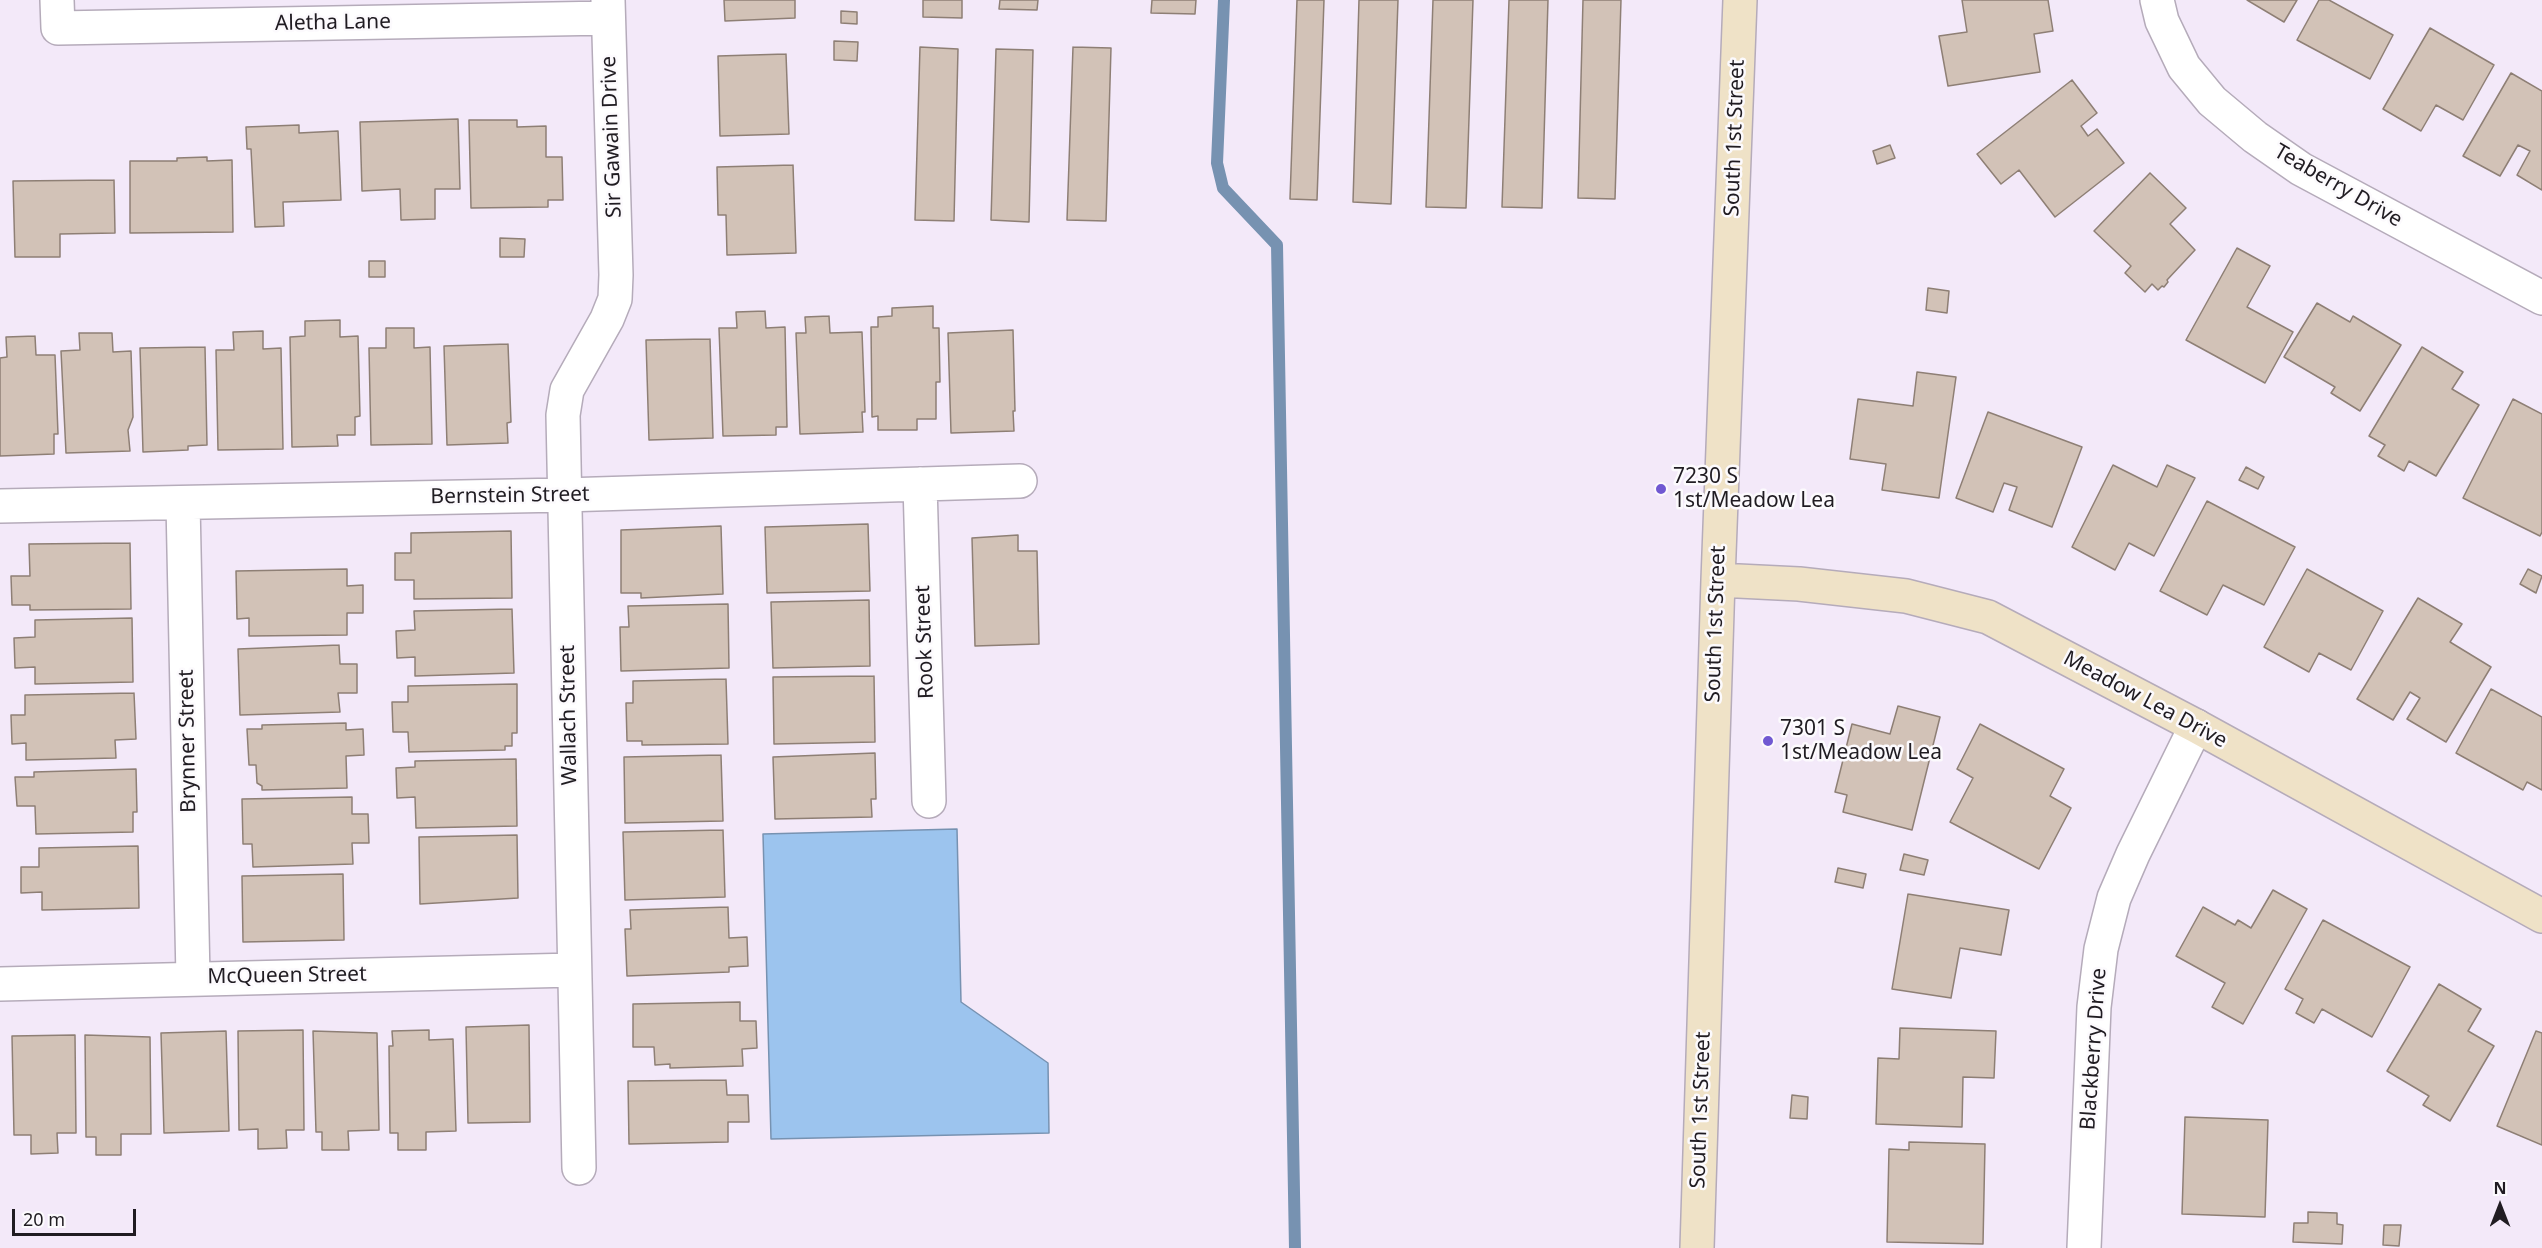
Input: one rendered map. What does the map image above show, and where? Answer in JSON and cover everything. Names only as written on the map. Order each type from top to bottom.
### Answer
[{"type":"main road","name":"South 1st Street","points":[[1697,1248],[1718,580],[1740,0]]},
{"type":"main road","name":"Meadow Lea Drive","points":[[1718,580],[1799,584],[1906,596],[1988,617],[2196,726],[2542,916]]},
{"type":"street","name":"Teaberry Drive","points":[[2157,0],[2163,21],[2184,67],[2212,100],[2255,137],[2301,169],[2542,298]]},
{"type":"street","name":"Aletha Lane","points":[[58,14],[608,9]]},
{"type":"street","name":"Sir Gawain Drive","points":[[608,9],[616,275]]},
{"type":"street","name":"Wallach Street","points":[[579,1168],[563,415],[567,390],[607,319],[615,299],[616,275]]},
{"type":"street","name":"Bernstein Street","points":[[0,506],[564,495],[1020,481]]},
{"type":"street","name":"Rook Street","points":[[920,484],[929,801]]},
{"type":"street","name":"Brynner Street","points":[[183,503],[193,978]]},
{"type":"street","name":"Blackberry Drive","points":[[2084,1248],[2094,1006],[2102,949],[2114,898],[2196,726]]},
{"type":"street","name":"McQueen Street","points":[[0,984],[574,970]]},
{"type":"water","points":[[957,829],[961,1002],[1048,1063],[1049,1133],[771,1139],[763,834]]},
{"type":"building","points":[[724,0],[795,0],[795,18],[725,21]]},
{"type":"building","points":[[923,0],[962,0],[962,18],[923,17]]},
{"type":"building","points":[[1000,0],[1038,0],[1037,10],[999,9]]},
{"type":"building","points":[[1152,0],[1196,0],[1195,14],[1151,13]]},
{"type":"building","points":[[1297,0],[1324,0],[1317,200],[1290,199]]},
{"type":"building","points":[[1359,0],[1398,0],[1391,204],[1353,202]]},
{"type":"building","points":[[1433,0],[1473,0],[1466,208],[1426,207]]},
{"type":"building","points":[[1509,0],[1548,0],[1542,208],[1502,207]]},
{"type":"building","points":[[1583,0],[1621,0],[1615,199],[1578,198]]},
{"type":"building","points":[[1962,0],[2048,0],[2053,31],[2034,34],[2040,72],[1948,86],[1939,36],[1967,32]]},
{"type":"building","points":[[2247,0],[2297,0],[2284,22]]},
{"type":"building","points":[[2319,0],[2329,0],[2393,35],[2370,79],[2297,40]]},
{"type":"building","points":[[841,11],[857,12],[857,24],[841,23]]},
{"type":"building","points":[[2430,28],[2494,65],[2463,120],[2436,105],[2421,131],[2383,109]]},
{"type":"building","points":[[834,41],[858,42],[857,61],[834,60]]},
{"type":"building","points":[[920,47],[958,49],[954,221],[915,220]]},
{"type":"building","points":[[1073,47],[1111,48],[1106,221],[1067,220]]},
{"type":"building","points":[[996,49],[1033,50],[1029,222],[991,220]]},
{"type":"building","points":[[786,54],[789,134],[720,136],[718,56]]},
{"type":"building","points":[[2511,73],[2542,91],[2542,190],[2517,175],[2530,151],[2518,145],[2500,176],[2463,156]]},
{"type":"building","points":[[2072,80],[2097,113],[2081,126],[2088,136],[2097,129],[2124,163],[2055,217],[2019,170],[2001,184],[1977,154]]},
{"type":"building","points":[[458,119],[460,189],[435,189],[435,219],[401,220],[400,189],[362,191],[360,122]]},
{"type":"building","points":[[469,120],[517,120],[517,127],[546,126],[546,157],[562,157],[563,200],[548,200],[548,207],[471,208]]},
{"type":"building","points":[[299,125],[299,133],[338,131],[341,200],[283,202],[284,226],[255,227],[251,149],[247,149],[246,127]]},
{"type":"building","points":[[1890,145],[1895,158],[1877,164],[1873,151]]},
{"type":"building","points":[[207,157],[207,161],[232,160],[233,232],[130,233],[130,161],[177,161],[177,158]]},
{"type":"building","points":[[793,165],[796,253],[727,255],[726,215],[718,215],[717,167]]},
{"type":"building","points":[[2150,173],[2186,208],[2170,224],[2195,250],[2167,280],[2164,287],[2158,290],[2152,284],[2145,292],[2125,273],[2131,266],[2094,231]]},
{"type":"building","points":[[114,180],[115,233],[60,234],[60,257],[15,257],[13,181]]},
{"type":"building","points":[[500,238],[525,239],[524,257],[500,257]]},
{"type":"building","points":[[2237,248],[2270,266],[2247,307],[2293,332],[2265,383],[2186,340]]},
{"type":"building","points":[[369,261],[385,261],[385,277],[369,277]]},
{"type":"building","points":[[1928,288],[1949,291],[1947,313],[1926,310]]},
{"type":"building","points":[[2317,303],[2350,322],[2353,316],[2401,345],[2360,411],[2331,393],[2335,387],[2284,357]]},
{"type":"building","points":[[933,306],[933,328],[939,328],[940,382],[936,382],[936,419],[917,419],[917,430],[878,430],[878,416],[872,417],[871,327],[878,327],[878,317],[892,316],[892,308]]},
{"type":"building","points":[[765,311],[766,328],[785,327],[787,427],[776,427],[776,435],[723,436],[719,328],[737,328],[736,312]]},
{"type":"building","points":[[829,316],[830,333],[862,332],[865,412],[862,412],[863,432],[800,434],[796,333],[806,333],[805,317]]},
{"type":"building","points":[[340,320],[340,337],[358,336],[360,416],[355,417],[355,435],[337,435],[338,446],[292,447],[290,337],[305,336],[305,321]]},
{"type":"building","points":[[386,328],[414,328],[414,348],[430,347],[432,444],[371,445],[369,348],[386,348]]},
{"type":"building","points":[[1013,330],[1014,431],[951,433],[948,333]]},
{"type":"building","points":[[263,331],[263,349],[281,348],[283,449],[218,450],[216,350],[234,350],[233,332]]},
{"type":"building","points":[[79,333],[112,333],[113,352],[131,351],[133,417],[128,430],[130,451],[66,453],[61,351],[80,350]]},
{"type":"building","points":[[35,336],[36,355],[55,355],[58,434],[54,434],[54,454],[0,456],[0,358],[7,357],[6,337]]},
{"type":"building","points":[[710,339],[713,438],[649,440],[646,340]]},
{"type":"building","points":[[508,344],[511,422],[507,423],[508,443],[447,445],[444,346]]},
{"type":"building","points":[[205,347],[207,445],[188,446],[188,450],[143,452],[140,348]]},
{"type":"building","points":[[2422,347],[2463,372],[2452,389],[2479,405],[2436,476],[2409,461],[2404,471],[2378,456],[2385,445],[2369,436]]},
{"type":"building","points":[[1917,372],[1956,377],[1939,498],[1882,490],[1886,464],[1850,459],[1858,399],[1913,406]]},
{"type":"building","points":[[2513,399],[2542,414],[2542,532],[2540,536],[2463,498]]},
{"type":"building","points":[[1988,412],[2082,447],[2052,527],[2009,510],[2017,487],[2004,483],[1993,512],[1956,498]]},
{"type":"building","points":[[2113,465],[2157,487],[2167,465],[2195,478],[2154,556],[2129,543],[2115,570],[2072,547]]},
{"type":"building","points":[[2246,467],[2264,477],[2258,489],[2239,480]]},
{"type":"building","points":[[2207,501],[2295,547],[2264,605],[2223,585],[2207,615],[2160,591]]},
{"type":"building","points":[[868,524],[870,591],[767,593],[765,527]]},
{"type":"building","points":[[721,526],[723,594],[641,598],[641,593],[621,593],[621,530]]},
{"type":"building","points":[[511,531],[512,598],[414,599],[414,580],[395,580],[395,553],[411,553],[411,533]]},
{"type":"building","points":[[1018,535],[1018,551],[1037,551],[1039,644],[975,646],[972,538]]},
{"type":"building","points":[[130,543],[131,609],[30,610],[30,605],[12,605],[11,576],[30,576],[29,544]]},
{"type":"building","points":[[347,569],[347,586],[363,585],[363,613],[347,613],[347,635],[249,636],[249,618],[237,619],[236,571]]},
{"type":"building","points":[[2307,569],[2383,611],[2351,670],[2319,653],[2309,672],[2264,647]]},
{"type":"building","points":[[2528,569],[2542,576],[2536,593],[2520,584]]},
{"type":"building","points":[[2418,598],[2462,624],[2450,642],[2491,667],[2446,742],[2407,719],[2420,698],[2410,692],[2393,720],[2357,699]]},
{"type":"building","points":[[869,600],[870,666],[773,668],[771,602]]},
{"type":"building","points":[[728,604],[729,668],[621,671],[620,627],[629,627],[628,606]]},
{"type":"building","points":[[512,609],[514,673],[415,676],[415,657],[397,658],[396,631],[415,630],[414,611]]},
{"type":"building","points":[[132,618],[133,682],[35,684],[35,667],[15,668],[14,638],[35,637],[35,620]]},
{"type":"building","points":[[339,645],[340,664],[357,664],[357,693],[338,693],[340,712],[240,715],[238,649]]},
{"type":"building","points":[[874,676],[875,742],[774,744],[773,677]]},
{"type":"building","points":[[726,679],[728,744],[642,745],[642,741],[627,741],[626,703],[633,703],[633,681]]},
{"type":"building","points":[[517,684],[517,733],[512,733],[512,746],[505,746],[505,750],[409,752],[408,732],[393,732],[392,702],[408,702],[408,686]]},
{"type":"building","points":[[2491,689],[2542,717],[2542,790],[2527,782],[2523,790],[2456,753]]},
{"type":"building","points":[[134,693],[136,739],[115,740],[116,758],[26,760],[26,743],[12,744],[11,715],[25,715],[25,695]]},
{"type":"building","points":[[1898,706],[1940,717],[1912,830],[1843,812],[1847,795],[1835,792],[1852,724],[1890,734]]},
{"type":"building","points":[[346,723],[346,730],[363,729],[364,755],[346,756],[347,788],[262,790],[262,786],[257,783],[256,765],[249,765],[247,729],[262,729],[262,725]]},
{"type":"building","points":[[1980,724],[2064,769],[2050,796],[2071,808],[2039,869],[1950,822],[1973,778],[1957,769]]},
{"type":"building","points":[[875,753],[876,799],[871,799],[872,817],[775,819],[773,757]]},
{"type":"building","points":[[721,755],[723,821],[625,823],[624,757]]},
{"type":"building","points":[[516,759],[517,826],[416,828],[415,797],[397,798],[396,768],[415,767],[415,761]]},
{"type":"building","points":[[136,769],[137,812],[133,812],[133,832],[36,834],[35,806],[17,806],[15,777],[34,777],[34,772]]},
{"type":"building","points":[[352,797],[352,814],[368,814],[369,843],[352,843],[353,864],[253,867],[252,844],[243,844],[242,799]]},
{"type":"building","points":[[723,830],[725,897],[625,900],[623,832]]},
{"type":"building","points":[[517,835],[518,898],[420,904],[419,837]]},
{"type":"building","points":[[138,846],[139,908],[42,910],[42,892],[21,893],[21,867],[39,867],[39,848]]},
{"type":"building","points":[[1904,854],[1928,860],[1924,875],[1900,870]]},
{"type":"building","points":[[1838,868],[1866,874],[1863,888],[1835,882]]},
{"type":"building","points":[[343,874],[344,940],[243,942],[242,876]]},
{"type":"building","points":[[2273,890],[2307,909],[2243,1024],[2212,1007],[2225,983],[2176,956],[2203,907],[2235,925],[2238,920],[2251,928]]},
{"type":"building","points":[[1908,894],[2009,910],[2001,955],[1960,948],[1951,998],[1892,989]]},
{"type":"building","points":[[728,907],[729,938],[747,937],[748,966],[729,967],[729,972],[627,976],[625,929],[631,929],[630,910]]},
{"type":"building","points":[[2323,920],[2410,967],[2372,1037],[2322,1009],[2314,1023],[2296,1013],[2303,999],[2285,989]]},
{"type":"building","points":[[2439,984],[2481,1009],[2468,1031],[2494,1046],[2450,1121],[2423,1105],[2429,1096],[2387,1071]]},
{"type":"building","points":[[740,1002],[740,1021],[756,1021],[757,1048],[742,1049],[743,1066],[670,1068],[670,1064],[655,1065],[654,1047],[633,1047],[633,1004]]},
{"type":"building","points":[[529,1025],[530,1122],[468,1123],[466,1027]]},
{"type":"building","points":[[1900,1028],[1996,1031],[1994,1078],[1963,1077],[1962,1127],[1876,1124],[1878,1058],[1899,1059]]},
{"type":"building","points":[[303,1030],[304,1130],[286,1130],[287,1148],[258,1149],[258,1129],[239,1130],[238,1031]]},
{"type":"building","points":[[429,1030],[429,1040],[453,1039],[456,1131],[426,1132],[426,1150],[398,1150],[398,1133],[390,1133],[389,1046],[393,1046],[392,1031]]},
{"type":"building","points":[[226,1031],[229,1131],[164,1133],[161,1033]]},
{"type":"building","points":[[313,1031],[377,1033],[379,1130],[348,1131],[349,1150],[322,1150],[322,1132],[316,1132]]},
{"type":"building","points":[[2536,1031],[2542,1033],[2542,1145],[2497,1126]]},
{"type":"building","points":[[75,1035],[76,1133],[57,1133],[58,1153],[31,1154],[31,1135],[14,1135],[12,1036]]},
{"type":"building","points":[[85,1035],[150,1037],[151,1134],[121,1134],[121,1155],[96,1155],[96,1137],[86,1137]]},
{"type":"building","points":[[726,1080],[727,1095],[748,1095],[749,1122],[728,1122],[728,1142],[629,1144],[628,1081]]},
{"type":"building","points":[[1792,1095],[1808,1097],[1807,1119],[1790,1118]]},
{"type":"building","points":[[2185,1117],[2268,1120],[2265,1217],[2182,1214]]},
{"type":"building","points":[[1909,1142],[1985,1144],[1983,1244],[1887,1242],[1889,1149],[1909,1150]]},
{"type":"building","points":[[2308,1212],[2337,1213],[2337,1224],[2343,1225],[2342,1244],[2293,1242],[2294,1223],[2308,1223]]},
{"type":"building","points":[[2384,1225],[2401,1225],[2399,1246],[2383,1245]]},
{"type":"waterway","points":[[1224,0],[1217,163],[1223,188],[1277,245],[1295,1248]]},
{"type":"place","name":"7230 S 1st/Meadow Lea","points":[[1661,489]]},
{"type":"place","name":"7301 S 1st/Meadow Lea","points":[[1768,741]]}]
